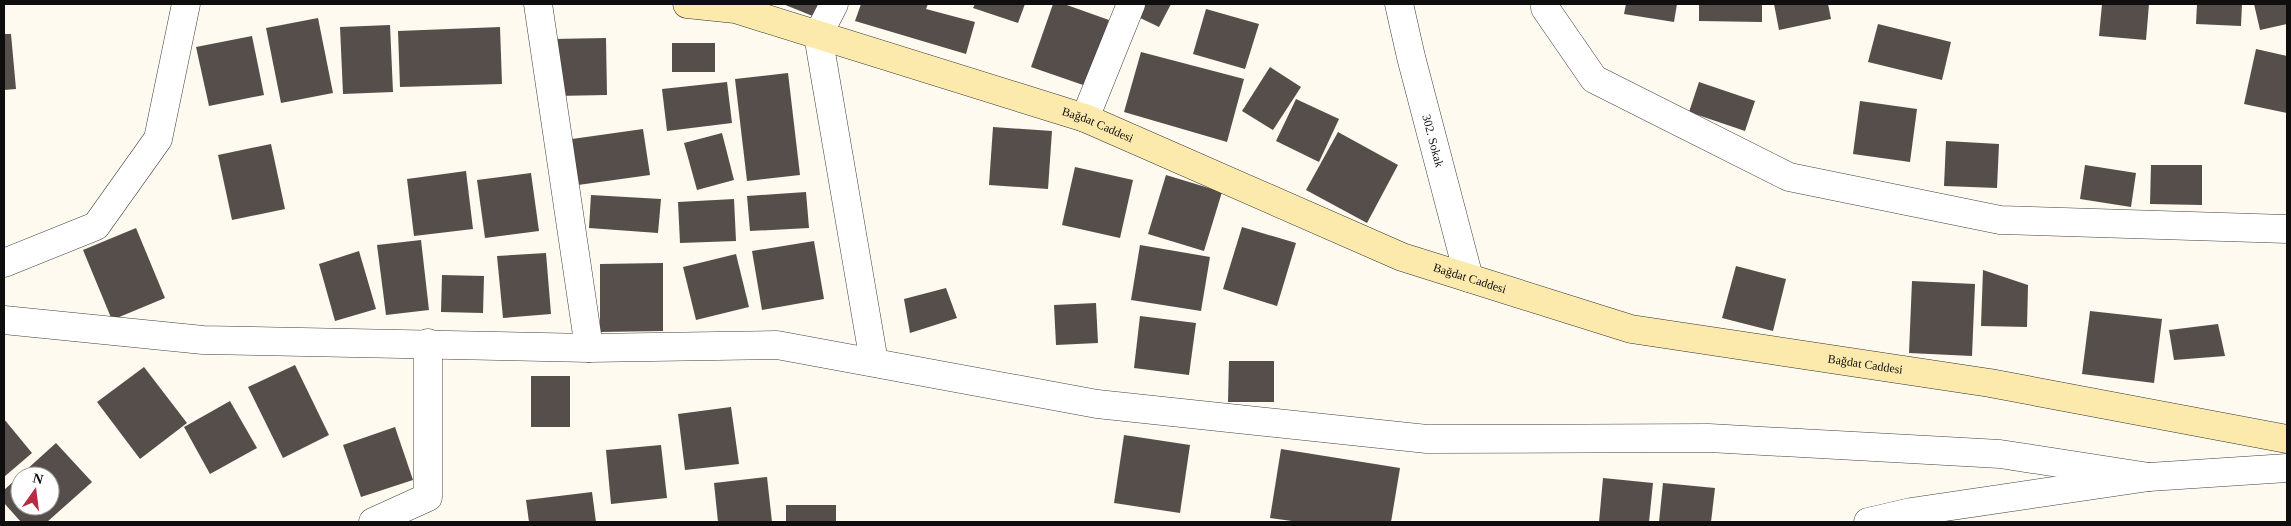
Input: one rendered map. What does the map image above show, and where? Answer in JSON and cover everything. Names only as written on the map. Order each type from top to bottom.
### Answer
[{"type":"main road","name":"Bağdat Caddesi","points":[[687,4],[735,9],[1085,118],[1402,257],[1631,329],[1990,383],[2287,439]]},
{"type":"street","points":[[4,263],[96,226],[158,139],[186,4]]},
{"type":"street","points":[[538,4],[588,348]]},
{"type":"street","points":[[834,4],[818,35],[874,362]]},
{"type":"street","points":[[1085,118],[1131,4]]},
{"type":"street","name":"302. Sokak","points":[[1399,4],[1410,57],[1469,278]]},
{"type":"street","points":[[1545,4],[1545,8],[1594,79],[1789,177],[2000,220],[2287,229]]},
{"type":"street","points":[[4,320],[203,340],[428,343],[588,348],[777,345],[1097,404],[1427,439],[1729,439],[2000,454],[2150,477]]},
{"type":"street","points":[[373,522],[428,496],[428,343]]},
{"type":"street","points":[[1868,522],[1911,512],[2150,477],[2287,468]]},
{"type":"building","points":[[783,4],[826,4],[820,19]]},
{"type":"building","points":[[861,4],[928,4],[926,9],[975,22],[966,54],[855,21]]},
{"type":"building","points":[[975,4],[1025,4],[1018,23],[973,8]]},
{"type":"building","points":[[1053,4],[1064,4],[1109,20],[1086,86],[1031,67]]},
{"type":"building","points":[[1139,4],[1171,4],[1159,27],[1134,15]]},
{"type":"building","points":[[1626,4],[1677,4],[1674,22],[1624,14]]},
{"type":"building","points":[[1699,4],[1762,4],[1762,22],[1699,21]]},
{"type":"building","points":[[1774,4],[1828,4],[1831,19],[1779,30]]},
{"type":"building","points":[[2102,4],[2149,4],[2146,40],[2099,36]]},
{"type":"building","points":[[2197,4],[2242,4],[2241,26],[2196,24]]},
{"type":"building","points":[[2254,4],[2287,4],[2287,24],[2260,30]]},
{"type":"building","points":[[1206,9],[1259,24],[1245,69],[1193,54]]},
{"type":"building","points":[[318,18],[333,93],[281,103],[266,28]]},
{"type":"building","points":[[1878,24],[1951,42],[1942,80],[1868,62]]},
{"type":"building","points":[[390,25],[393,92],[343,94],[340,27]]},
{"type":"building","points":[[500,27],[502,84],[400,87],[398,31]]},
{"type":"building","points":[[4,34],[11,34],[16,89],[4,90]]},
{"type":"building","points":[[252,36],[264,95],[209,106],[196,47]]},
{"type":"building","points":[[606,38],[607,95],[555,96],[553,39]]},
{"type":"building","points":[[672,43],[715,43],[715,72],[672,72]]},
{"type":"building","points":[[2256,49],[2287,56],[2287,113],[2244,104]]},
{"type":"building","points":[[1141,52],[1244,79],[1227,142],[1124,112]]},
{"type":"building","points":[[1270,67],[1301,87],[1273,130],[1242,111]]},
{"type":"building","points":[[788,73],[800,175],[747,181],[735,79]]},
{"type":"building","points":[[727,82],[732,123],[667,131],[662,89]]},
{"type":"building","points":[[1699,82],[1755,101],[1745,131],[1689,112]]},
{"type":"building","points":[[1296,99],[1339,119],[1319,162],[1276,141]]},
{"type":"building","points":[[1860,101],[1917,109],[1910,162],[1853,154]]},
{"type":"building","points":[[993,127],[1052,131],[1048,189],[989,185]]},
{"type":"building","points":[[643,129],[650,175],[578,185],[572,139]]},
{"type":"building","points":[[1338,132],[1398,165],[1367,223],[1306,190]]},
{"type":"building","points":[[722,133],[734,180],[697,190],[684,143]]},
{"type":"building","points":[[1946,141],[1999,144],[1997,188],[1944,186]]},
{"type":"building","points":[[271,144],[285,209],[232,220],[218,155]]},
{"type":"building","points":[[2085,165],[2136,173],[2131,207],[2080,199]]},
{"type":"building","points":[[2151,165],[2202,165],[2202,205],[2150,204]]},
{"type":"building","points":[[1075,167],[1133,180],[1120,238],[1062,225]]},
{"type":"building","points":[[466,171],[473,229],[414,236],[407,179]]},
{"type":"building","points":[[531,173],[539,231],[485,238],[477,180]]},
{"type":"building","points":[[1166,175],[1222,192],[1204,251],[1148,234]]},
{"type":"building","points":[[806,192],[809,228],[750,231],[747,196]]},
{"type":"building","points":[[591,195],[661,199],[658,233],[589,228]]},
{"type":"building","points":[[734,199],[736,241],[680,243],[678,202]]},
{"type":"building","points":[[1242,227],[1296,243],[1277,306],[1223,289]]},
{"type":"building","points":[[136,228],[165,298],[112,320],[83,250]]},
{"type":"building","points":[[421,240],[429,310],[386,315],[377,245]]},
{"type":"building","points":[[814,241],[824,299],[762,310],[752,251]]},
{"type":"building","points":[[1140,245],[1210,257],[1201,311],[1131,300]]},
{"type":"building","points":[[359,251],[376,309],[335,321],[319,264]]},
{"type":"building","points":[[546,253],[551,314],[503,318],[497,256]]},
{"type":"building","points":[[736,254],[749,307],[696,320],[683,267]]},
{"type":"building","points":[[663,263],[663,331],[600,332],[600,264]]},
{"type":"building","points":[[1736,266],[1786,279],[1773,331],[1722,318]]},
{"type":"building","points":[[1983,270],[2028,285],[2027,327],[1981,326]]},
{"type":"building","points":[[442,275],[484,276],[483,313],[441,312]]},
{"type":"building","points":[[1912,281],[1975,284],[1972,356],[1909,353]]},
{"type":"building","points":[[946,288],[957,318],[910,333],[904,299]]},
{"type":"building","points":[[1096,303],[1098,343],[1056,345],[1054,305]]},
{"type":"building","points":[[2090,311],[2162,319],[2154,383],[2082,374]]},
{"type":"building","points":[[1140,316],[1196,323],[1189,375],[1134,368]]},
{"type":"building","points":[[2218,324],[2225,356],[2174,360],[2169,330]]},
{"type":"building","points":[[1229,361],[1274,361],[1274,402],[1228,402]]},
{"type":"building","points":[[295,365],[329,435],[283,458],[248,387]]},
{"type":"building","points":[[144,367],[187,423],[140,459],[97,402]]},
{"type":"building","points":[[531,376],[570,376],[570,427],[531,427]]},
{"type":"building","points":[[230,401],[257,448],[210,474],[184,427]]},
{"type":"building","points":[[731,407],[739,464],[685,470],[678,414]]},
{"type":"building","points":[[4,419],[32,453],[17,466],[10,466],[10,472],[4,477]]},
{"type":"building","points":[[395,427],[413,480],[361,497],[343,445]]},
{"type":"building","points":[[1124,435],[1190,445],[1180,513],[1114,503]]},
{"type":"building","points":[[56,443],[92,482],[60,510],[60,466],[31,466]]},
{"type":"building","points":[[661,445],[667,498],[611,504],[606,450]]},
{"type":"building","points":[[1281,449],[1400,468],[1391,522],[1299,522],[1270,518]]},
{"type":"building","points":[[767,477],[772,522],[718,522],[714,483]]},
{"type":"building","points":[[1603,478],[1653,483],[1649,522],[1599,522]]},
{"type":"building","points":[[1663,483],[1715,488],[1711,522],[1659,522]]},
{"type":"building","points":[[10,485],[10,510],[4,503],[4,490]]},
{"type":"building","points":[[592,492],[596,522],[529,522],[526,500]]},
{"type":"building","points":[[786,505],[836,505],[836,522],[786,522]]},
{"type":"building","points":[[16,516],[54,516],[47,522],[21,522]]}]
